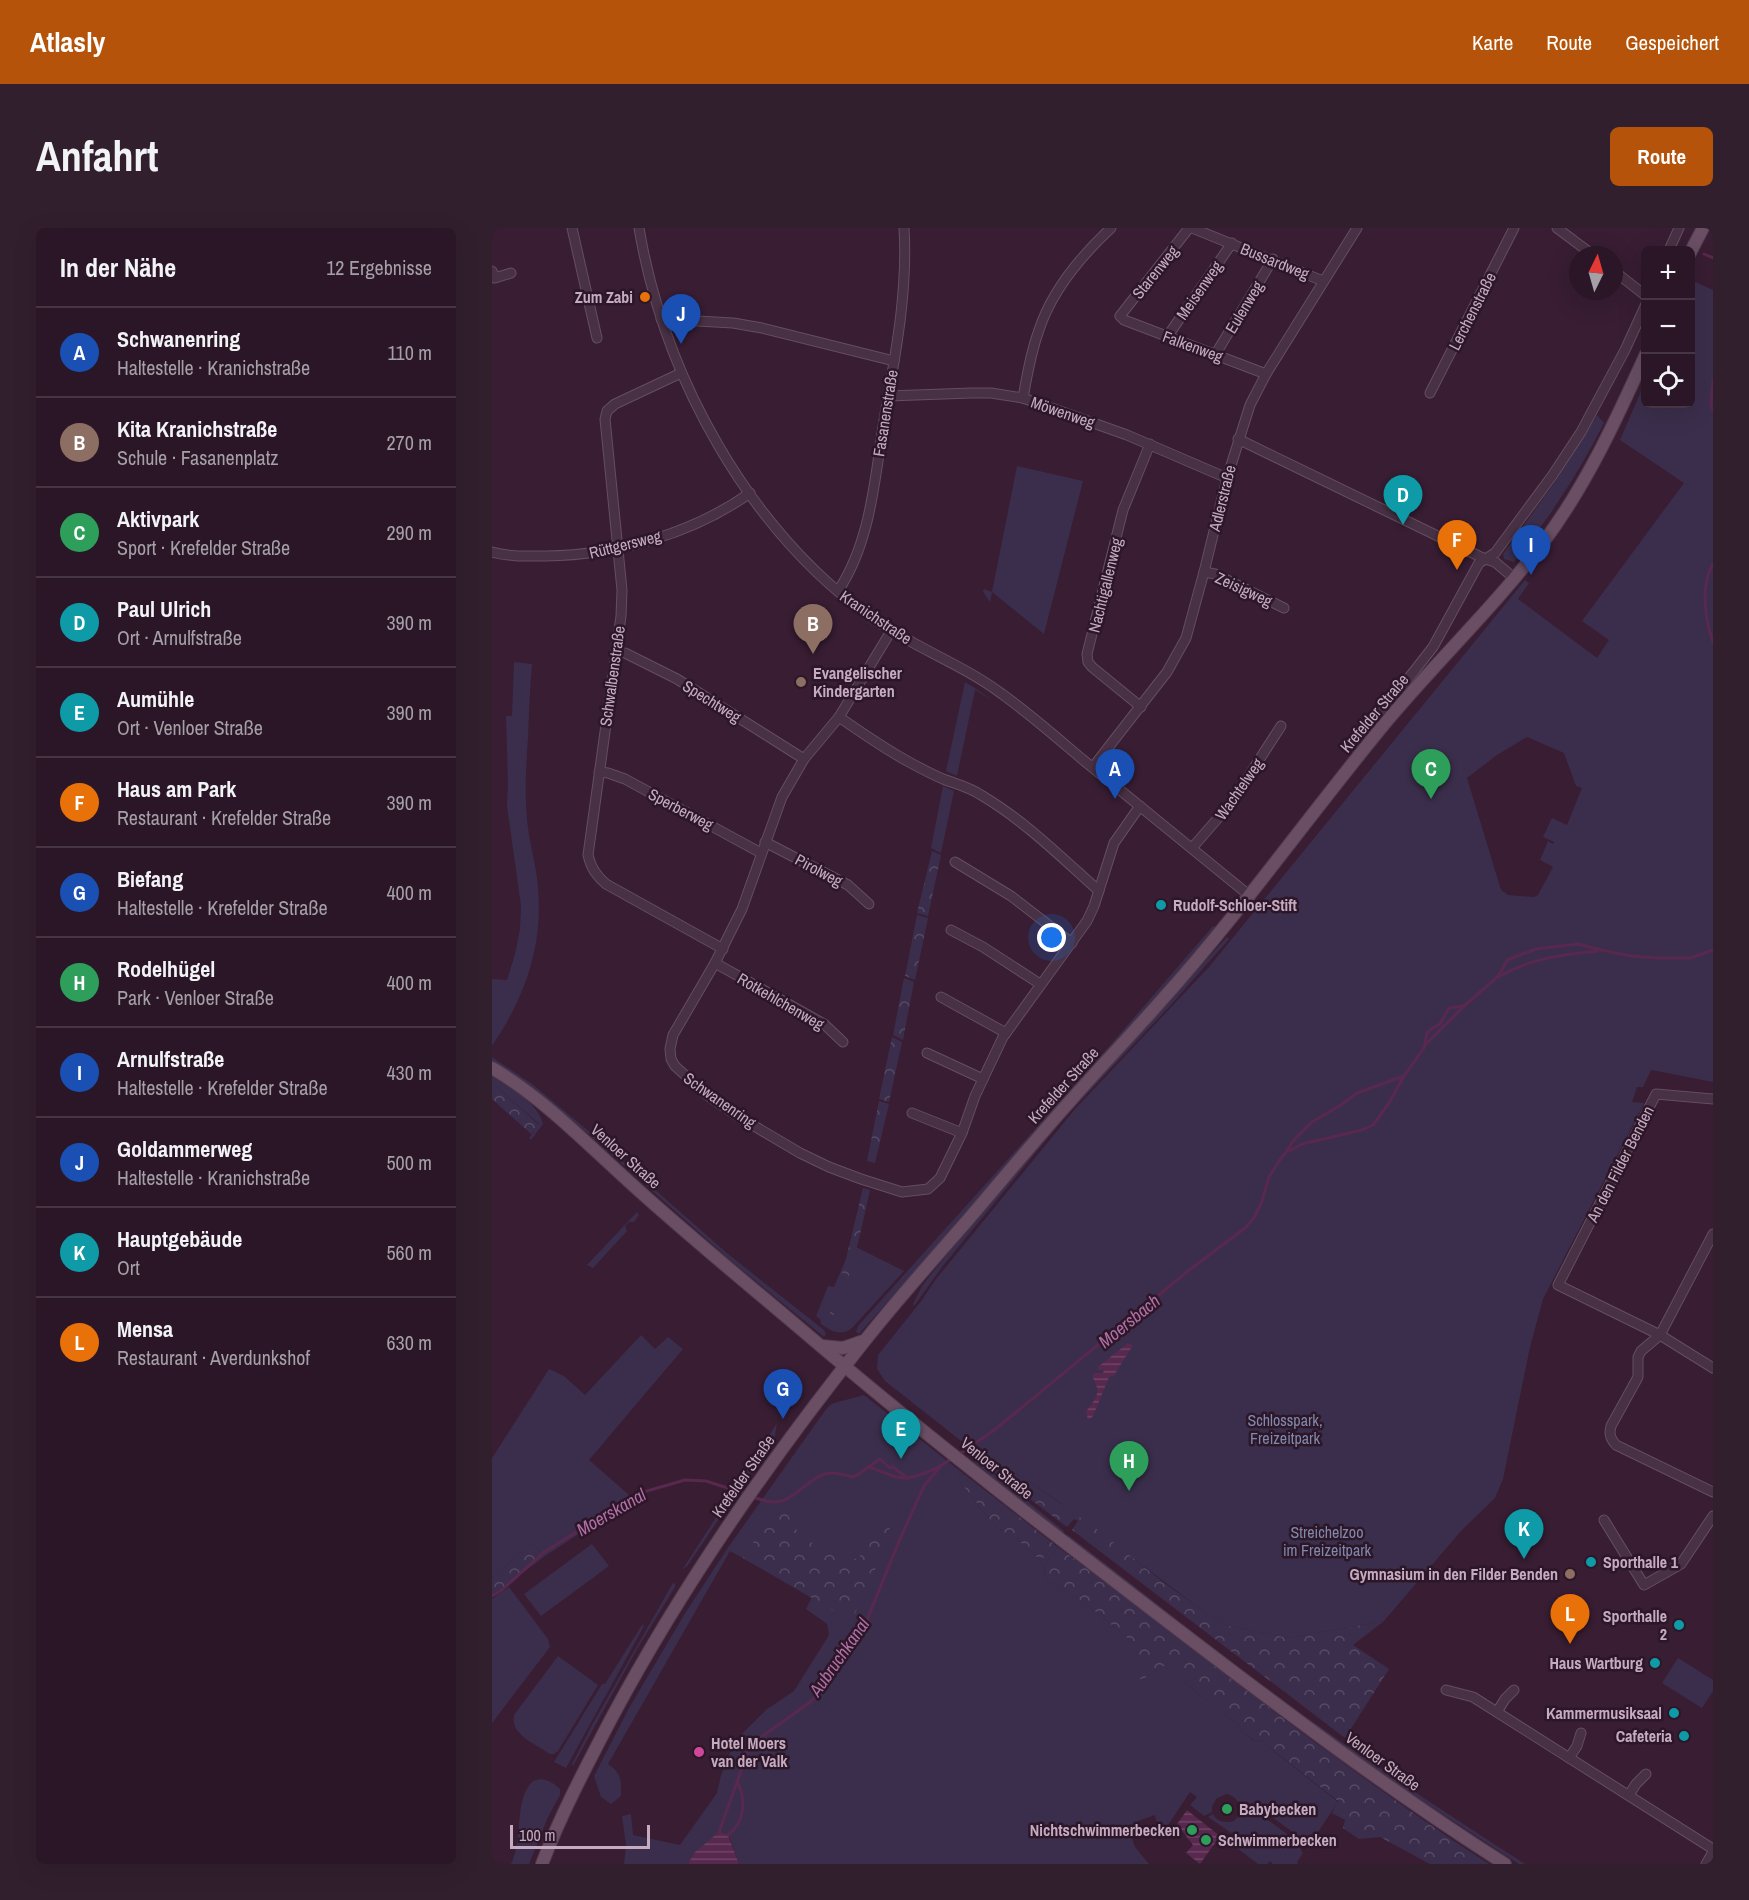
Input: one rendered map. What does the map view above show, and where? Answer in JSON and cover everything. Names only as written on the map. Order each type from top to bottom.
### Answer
[{"type":"main road","points":[[1694,246],[1703,228]]},
{"type":"main road","name":"Krefelder Straße","points":[[542,1864],[575,1789],[639,1666],[689,1583],[797,1428],[864,1341],[1070,1100],[1171,991],[1250,896],[1387,721],[1514,578],[1542,543],[1575,494],[1617,418],[1641,365]]},
{"type":"main road","name":"Venloer Straße","points":[[492,1068],[563,1121],[654,1204],[820,1346],[1032,1518],[1251,1686],[1384,1783],[1505,1864]]},
{"type":"main road","points":[[820,1346],[843,1348],[864,1341]]},
{"type":"street","points":[[572,228],[597,338]]},
{"type":"street","name":"Kranichstraße","points":[[639,228],[661,319],[681,372],[714,436],[750,493],[782,535],[812,568],[891,631],[1001,693],[1250,896]]},
{"type":"street","name":"Fasanenstraße","points":[[838,591],[848,576],[866,526],[905,281],[904,228]]},
{"type":"street","points":[[1023,398],[1039,328],[1054,298],[1081,258],[1111,228]]},
{"type":"street","name":"Bussardweg","points":[[1191,228],[1323,280]]},
{"type":"street","name":"Starenweg","points":[[1120,316],[1191,228]]},
{"type":"street","name":"Adlerstraße","points":[[1093,767],[1167,672],[1186,638],[1227,478],[1250,405],[1266,374],[1357,228]]},
{"type":"street","name":"Lerchenstraße","points":[[1430,393],[1514,228]]},
{"type":"street","points":[[1557,228],[1581,246]]},
{"type":"street","points":[[1671,246],[1679,228]]},
{"type":"street","name":"Meisenweg","points":[[1167,337],[1232,243]]},
{"type":"street","name":"Eulenweg","points":[[1215,355],[1273,260]]},
{"type":"street","points":[[492,271],[495,278],[511,273]]},
{"type":"street","points":[[1623,278],[1641,292]]},
{"type":"street","name":"Krefelder Straße","points":[[1379,716],[1433,647],[1479,563],[1495,553],[1552,476],[1581,432],[1625,351],[1641,315]]},
{"type":"street","name":"Falkenweg","points":[[1120,316],[1124,320],[1266,374]]},
{"type":"street","points":[[661,319],[733,322],[894,361]]},
{"type":"street","name":"Schwalbenstraße","points":[[681,372],[615,404],[607,411],[605,419],[616,550],[622,590],[621,616],[588,855],[590,866],[606,884],[723,950]]},
{"type":"street","name":"Möwenweg","points":[[888,396],[991,393],[1023,398],[1150,444],[1227,478]]},
{"type":"street","points":[[1238,439],[1495,562],[1514,578]]},
{"type":"street","name":"Nachtigallenweg","points":[[1141,707],[1092,667],[1088,662],[1087,654],[1123,510],[1150,444]]},
{"type":"street","name":"Rüttgersweg","points":[[492,552],[511,557],[574,556],[616,550],[696,523],[750,493]]},
{"type":"street","name":"Zeisigweg","points":[[1204,572],[1215,574],[1284,608]]},
{"type":"street","name":"Schwanenring","points":[[891,631],[839,717],[804,759],[782,797],[742,909],[723,950],[673,1035],[670,1049],[671,1059],[675,1066],[707,1095],[770,1135],[829,1167],[902,1192],[928,1189],[940,1178],[962,1133],[983,1079],[1006,1033],[1087,921],[1114,843],[1140,806]]},
{"type":"street","name":"Spechtweg","points":[[616,651],[625,653],[677,679],[804,759]]},
{"type":"street","points":[[839,717],[909,762],[943,779],[956,782],[1013,815],[1099,891]]},
{"type":"street","name":"Wachtelweg","points":[[1192,848],[1232,802],[1281,726]]},
{"type":"street","name":"Sperberweg","points":[[598,772],[625,779],[761,853]]},
{"type":"street","name":"Pirolweg","points":[[765,842],[848,885],[869,904]]},
{"type":"street","points":[[955,862],[1011,896],[1072,943]]},
{"type":"street","points":[[951,930],[1040,984]]},
{"type":"street","name":"Rotkehlchenweg","points":[[715,963],[824,1024],[843,1042]]},
{"type":"street","points":[[941,997],[1006,1033]]},
{"type":"street","points":[[927,1053],[983,1079]]},
{"type":"street","name":"An den Filder Benden","points":[[1660,1335],[1558,1285],[1656,1094],[1713,1099]]},
{"type":"street","points":[[912,1113],[962,1133]]},
{"type":"street","points":[[1713,1234],[1660,1335],[1641,1351],[1638,1358],[1638,1377],[1609,1433],[1616,1444],[1713,1492]]},
{"type":"street","points":[[1660,1335],[1713,1368]]},
{"type":"street","points":[[1604,1520],[1644,1585],[1681,1564],[1713,1516]]},
{"type":"street","points":[[1446,1690],[1473,1697],[1713,1851],[1706,1864]]},
{"type":"street","points":[[1497,1712],[1514,1690]]},
{"type":"street","points":[[1569,1758],[1577,1746],[1581,1733]]},
{"type":"street","points":[[1629,1795],[1646,1774]]},
{"type":"green space","name":"Schlosspark, Freizeitpark","points":[[1695,282],[1713,290],[1713,1082],[1651,1070],[1643,1087],[1637,1087],[1632,1102],[1644,1103],[1543,1299],[1530,1347],[1503,1479],[1495,1498],[1461,1531],[1384,1621],[1289,1638],[1229,1626],[1203,1611],[1027,1480],[979,1455],[885,1381],[877,1369],[878,1355],[936,1279],[1075,1109],[1209,967],[1525,580],[1529,583],[1518,599],[1597,658],[1609,640],[1582,621],[1684,483],[1620,440],[1641,391],[1641,408],[1695,408]],"holes":[[[1527,737],[1564,753],[1576,786],[1582,788],[1567,825],[1552,818],[1543,837],[1554,842],[1553,844],[1548,841],[1540,860],[1553,867],[1538,895],[1534,897],[1508,895],[1501,890],[1467,778],[1497,755]]]},
{"type":"green space","points":[[1597,415],[1604,423],[1563,495],[1514,562],[1504,559],[1503,554],[1555,482]]},
{"type":"green space","points":[[1017,466],[1083,481],[1044,634],[992,592]]},
{"type":"green space","points":[[984,589],[992,592],[990,602],[983,592]]},
{"type":"green space","points":[[514,662],[532,664],[526,794],[528,828],[537,878],[538,924],[536,945],[524,987],[492,1046],[492,979],[507,980],[520,929],[521,906],[507,806],[506,716],[512,716]]},
{"type":"green space","points":[[965,682],[993,701],[975,690],[957,776],[946,771]]},
{"type":"green space","points":[[943,786],[954,791],[941,853],[931,848]]},
{"type":"green space","points":[[932,851],[941,855],[928,916],[917,913]]},
{"type":"green space","points":[[917,915],[928,918],[915,980],[905,976]]},
{"type":"green space","points":[[1213,926],[1215,927],[1147,1009],[859,1334],[856,1332],[858,1326],[1106,1050]]},
{"type":"green space","points":[[1227,937],[1229,939],[1170,1006],[1064,1118],[942,1267],[914,1306],[922,1286],[1023,1162],[1073,1104]]},
{"type":"green space","points":[[904,978],[914,982],[903,1040],[893,1035]]},
{"type":"green space","points":[[892,1037],[902,1042],[889,1102],[879,1099]]},
{"type":"green space","points":[[492,1057],[532,1084],[585,1128],[728,1254],[824,1330],[826,1334],[824,1337],[730,1260],[586,1132],[535,1090],[492,1061]]},
{"type":"green space","points":[[492,1076],[522,1096],[540,1116],[543,1124],[531,1140],[529,1138],[539,1124],[492,1083]]},
{"type":"green space","points":[[492,1083],[539,1125],[531,1134],[492,1099]]},
{"type":"green space","points":[[879,1101],[889,1104],[875,1163],[867,1161]]},
{"type":"green space","points":[[863,1188],[870,1190],[854,1258],[844,1290],[830,1322],[827,1323],[844,1267]]},
{"type":"green space","points":[[637,1212],[639,1215],[634,1222],[629,1222],[625,1226],[627,1231],[593,1268],[587,1265]]},
{"type":"green space","points":[[852,1245],[904,1271],[852,1328],[840,1333],[821,1324],[820,1319],[816,1316],[828,1286],[834,1287]]},
{"type":"green space","points":[[641,1335],[655,1349],[668,1337],[683,1349],[589,1460],[636,1501],[619,1508],[545,1556],[532,1543],[492,1578],[492,1458],[549,1369],[564,1376],[585,1395]]},
{"type":"green space","points":[[864,1395],[964,1474],[957,1478],[995,1526],[1021,1543],[1041,1561],[1054,1544],[1058,1547],[1045,1563],[1044,1579],[1080,1600],[1135,1644],[1142,1680],[1164,1666],[1241,1727],[1242,1732],[1254,1741],[1260,1740],[1338,1802],[1308,1847],[1298,1836],[1268,1814],[1265,1818],[1294,1839],[1303,1853],[1298,1864],[1273,1864],[1270,1861],[1267,1864],[1258,1864],[1229,1842],[1234,1835],[1208,1817],[1213,1814],[1222,1821],[1234,1821],[1240,1810],[1238,1802],[1227,1794],[1217,1798],[1212,1806],[1212,1812],[1204,1816],[1190,1805],[1197,1797],[1190,1792],[1168,1825],[1158,1827],[1155,1815],[1138,1821],[1144,1831],[1135,1834],[1134,1832],[1131,1836],[1135,1847],[1149,1864],[739,1864],[729,1836],[694,1853],[688,1864],[624,1864],[626,1845],[622,1816],[631,1814],[633,1835],[680,1845],[717,1793],[721,1775],[739,1737],[767,1709],[794,1691],[829,1635],[827,1624],[806,1609],[812,1597],[730,1551],[608,1764],[620,1778],[621,1796],[611,1804],[601,1797],[594,1776],[629,1708],[684,1615],[727,1549],[830,1405]]},
{"type":"green space","points":[[777,1423],[775,1436],[688,1565],[682,1570]]},
{"type":"green space","points":[[979,1455],[1027,1480],[1098,1530],[1203,1611],[1229,1626],[1289,1638],[1384,1621],[1353,1645],[1389,1669],[1345,1738],[1072,1530],[1078,1521],[1074,1519],[1067,1527],[977,1459]]},
{"type":"green space","points":[[976,1460],[1064,1531],[1062,1535],[974,1462]]},
{"type":"green space","points":[[964,1474],[1054,1544],[1041,1561],[1021,1543],[995,1526],[957,1478]]},
{"type":"green space","points":[[773,1506],[784,1507],[793,1526],[807,1539],[826,1551],[846,1559],[860,1556],[876,1522],[889,1525],[890,1532],[868,1587],[851,1621],[743,1558],[755,1540],[762,1514]]},
{"type":"green space","points":[[1068,1535],[1307,1718],[1525,1864],[1519,1864],[1387,1778],[1277,1699],[1066,1537]]},
{"type":"green space","points":[[532,1543],[545,1556],[492,1596],[492,1578]]},
{"type":"green space","points":[[592,1544],[609,1566],[541,1616],[524,1594]]},
{"type":"green space","points":[[1058,1547],[1324,1749],[1489,1864],[1430,1864],[1380,1837],[1359,1839],[1343,1828],[1345,1820],[1332,1813],[1338,1801],[1260,1740],[1255,1741],[1242,1732],[1241,1727],[1164,1666],[1142,1680],[1136,1676],[1135,1644],[1080,1600],[1044,1579],[1045,1563]]},
{"type":"green space","points":[[673,1583],[675,1587],[637,1649],[573,1766],[593,1723]]},
{"type":"green space","points":[[509,1587],[548,1639],[550,1647],[492,1723],[492,1599]]},
{"type":"green space","points":[[642,1625],[644,1626],[566,1768],[554,1762],[602,1684],[605,1684]]},
{"type":"green space","points":[[558,1656],[598,1685],[558,1751],[550,1754],[531,1743],[520,1733],[514,1722],[514,1715]]},
{"type":"green space","points":[[1678,1658],[1713,1680],[1713,1691],[1702,1708],[1662,1683]]},
{"type":"green space","points":[[540,1779],[560,1789],[560,1795],[548,1817],[529,1864],[511,1864],[517,1843],[523,1798],[533,1781]]},
{"type":"shaded area","points":[[1128,1343],[1133,1345],[1115,1375],[1109,1377],[1093,1416],[1088,1419],[1086,1412],[1097,1392],[1092,1375],[1103,1373],[1104,1370],[1098,1370],[1098,1367]]},
{"type":"shaded area","points":[[1187,1810],[1220,1836],[1200,1864],[1186,1853],[1193,1845],[1177,1824]]},
{"type":"shaded area","points":[[719,1832],[728,1835],[739,1864],[688,1864],[694,1853]]},
{"type":"waterway","points":[[1704,254],[1713,258]]},
{"type":"waterway","name":"Moersbach","points":[[1713,380],[1711,406],[1713,411]]},
{"type":"waterway","name":"Moersbach","points":[[1713,564],[1706,582],[1705,593],[1708,624],[1713,642]]},
{"type":"waterway","name":"Moersbach","points":[[1289,1151],[1302,1144],[1362,1130],[1373,1125],[1424,1048],[1427,1033],[1440,1024],[1449,1008],[1464,1006],[1494,980],[1507,960],[1536,949],[1578,944],[1631,956],[1659,958],[1690,958],[1713,950]]},
{"type":"waterway","name":"Moersbach","points":[[1498,977],[1546,958],[1598,951]]},
{"type":"waterway","name":"Moersbach","points":[[1426,1044],[1464,1006]]},
{"type":"waterway","name":"Moersbach","points":[[959,1454],[993,1431],[1188,1271],[1245,1228],[1261,1204],[1269,1177],[1279,1161],[1293,1141],[1312,1122],[1357,1093],[1404,1076]]},
{"type":"waterway","name":"Moerskanal","points":[[753,1497],[770,1502],[783,1501],[816,1478],[833,1473],[854,1477],[880,1459],[907,1478],[930,1471],[951,1459]]},
{"type":"waterway","points":[[869,1467],[896,1477],[906,1478]]},
{"type":"waterway","name":"Aubruchkanal","points":[[719,1832],[749,1749],[760,1738],[809,1703],[841,1665],[864,1627],[924,1486],[940,1467]]},
{"type":"waterway","name":"Moerskanal","points":[[492,1596],[502,1590],[544,1552],[640,1493],[685,1480],[706,1481],[746,1494]]},
{"type":"waterway","points":[[728,1835],[741,1818],[743,1804],[738,1783]]},
{"type":"place","name":"Zum Zabi","points":[[645,297]]},
{"type":"place","name":"Goldammerweg","points":[[681,344]]},
{"type":"place","name":"Paul Ulrich","points":[[1403,525]]},
{"type":"place","name":"Haus am Park","points":[[1457,570]]},
{"type":"place","name":"Arnulfstraße","points":[[1531,575]]},
{"type":"place","name":"Kita Kranichstraße","points":[[813,654]]},
{"type":"place","name":"Evangelischer Kindergarten","points":[[801,682]]},
{"type":"place","name":"Schwanenring","points":[[1115,799]]},
{"type":"place","name":"Aktivpark","points":[[1431,799]]},
{"type":"place","name":"Rudolf-Schloer-Stift","points":[[1161,905]]},
{"type":"place","name":"Biefang","points":[[783,1419]]},
{"type":"place","name":"Aumühle","points":[[901,1459]]},
{"type":"place","name":"Rodelhügel","points":[[1129,1491]]},
{"type":"place","name":"Hauptgebäude","points":[[1524,1559]]},
{"type":"place","name":"Sporthalle 1","points":[[1591,1562]]},
{"type":"place","name":"Gymnasium in den Filder Benden","points":[[1570,1574]]},
{"type":"place","name":"Sporthalle 2","points":[[1679,1625]]},
{"type":"place","name":"Mensa","points":[[1570,1644]]},
{"type":"place","name":"Haus Wartburg","points":[[1655,1663]]},
{"type":"place","name":"Kammermusiksaal","points":[[1674,1713]]},
{"type":"place","name":"Cafeteria","points":[[1684,1736]]},
{"type":"place","name":"Hotel Moers van der Valk","points":[[699,1752]]},
{"type":"place","name":"Babybecken","points":[[1227,1809]]},
{"type":"place","name":"Nichtschwimmerbecken","points":[[1192,1830]]},
{"type":"place","name":"Schwimmerbecken","points":[[1206,1840]]},
{"type":"park label","name":"Streichelzoo im Freizeitpark","points":[[1327,1541]]}]
